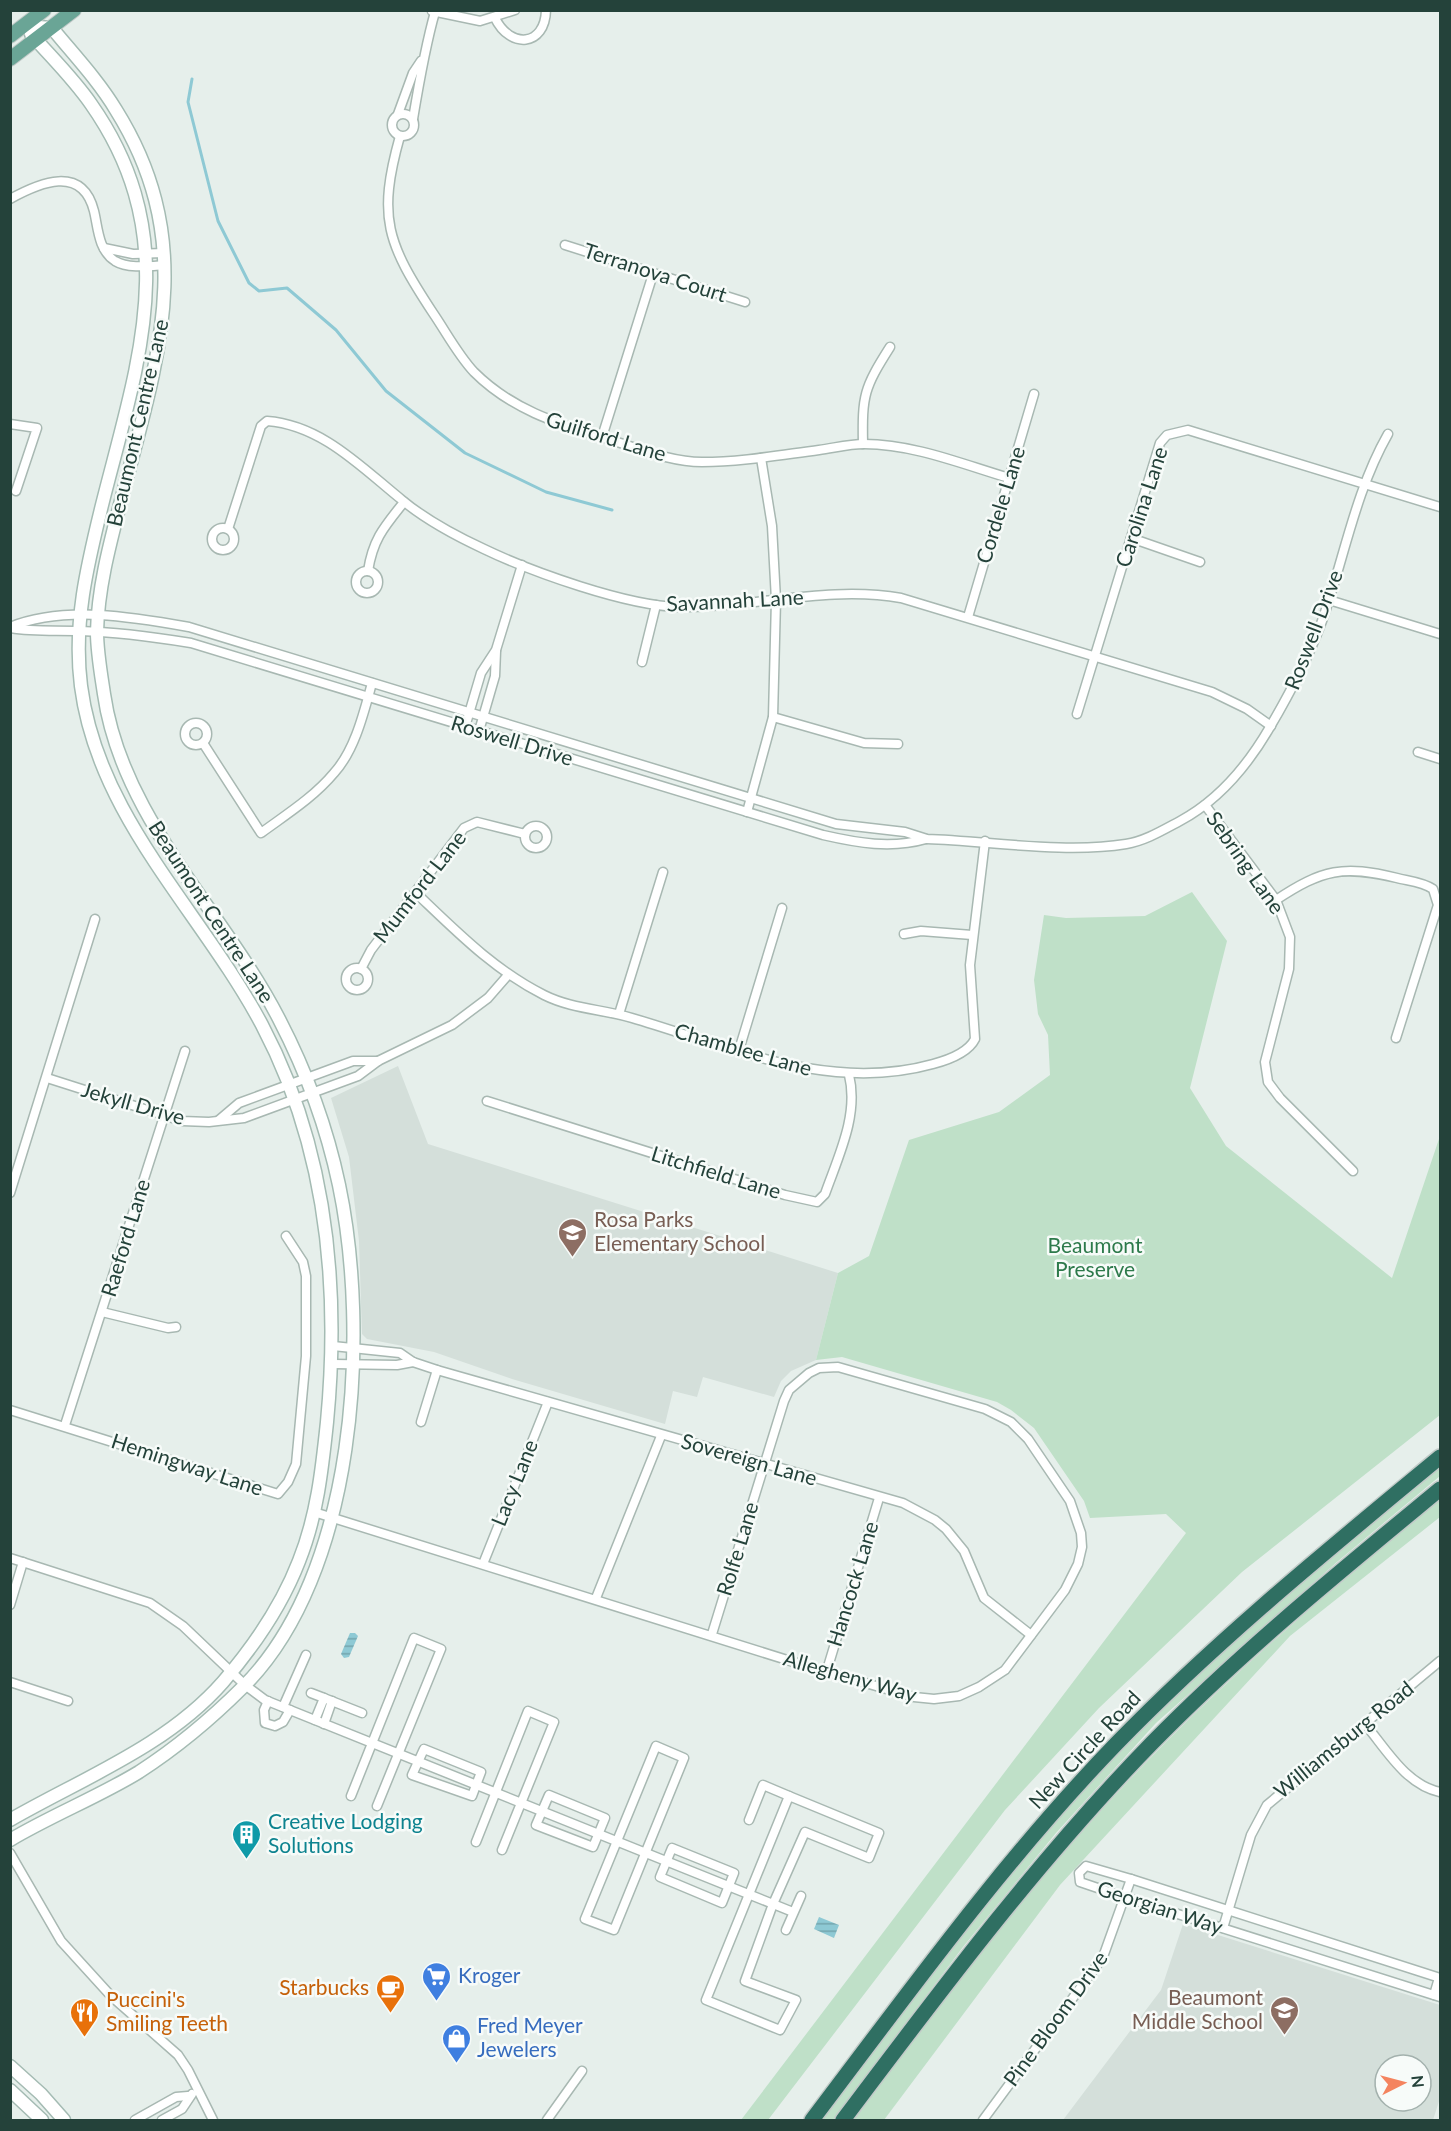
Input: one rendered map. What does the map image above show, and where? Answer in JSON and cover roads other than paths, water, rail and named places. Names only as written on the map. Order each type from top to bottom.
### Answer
[{"type":"highway","name":"New Circle Road","points":[[812,2121],[984,1896],[1035,1833],[1115,1745],[1250,1616],[1440,1457]]},
{"type":"highway","name":"New Circle Road","points":[[843,2121],[988,1929],[1115,1782],[1153,1742],[1265,1636],[1440,1489]]},
{"type":"main road","points":[[10,36],[44,10]]},
{"type":"main road","points":[[10,59],[74,10]]},
{"type":"street","points":[[433,11],[470,20],[495,18],[515,10]]},
{"type":"street","points":[[495,18],[505,34],[515,39],[525,39],[536,35],[543,28],[546,10]]},
{"type":"street","name":"Guilford Lane","points":[[421,60],[422,77],[413,119],[413,130],[407,135],[400,135],[392,126],[421,60],[433,11]]},
{"type":"street","points":[[24,26],[52,28]]},
{"type":"street","name":"Beaumont Centre Lane","points":[[10,1820],[149,1744],[209,1696],[232,1671],[281,1601],[301,1557],[322,1474],[333,1364],[331,1264],[325,1220],[315,1166],[290,1084],[262,1024],[241,988],[143,844],[106,776],[96,749],[81,688],[79,616],[91,546],[142,342],[147,295],[146,260],[137,203],[114,143],[92,106],[71,78],[24,26]]},
{"type":"street","name":"Beaumont Centre Lane","points":[[10,1840],[136,1773],[173,1748],[245,1685],[286,1629],[301,1604],[320,1557],[332,1518],[346,1449],[352,1364],[351,1279],[344,1218],[331,1153],[312,1093],[267,997],[151,820],[131,785],[111,731],[97,632],[104,570],[160,344],[165,298],[165,259],[151,183],[134,141],[97,82],[52,28]]},
{"type":"street","points":[[398,114],[408,114],[413,119]]},
{"type":"street","name":"Guilford Lane","points":[[400,135],[388,177],[388,223],[400,258],[419,292],[463,358],[489,385],[524,409],[556,424],[658,456],[700,462],[761,458],[863,444],[923,452],[1009,478]]},
{"type":"street","points":[[10,199],[51,180],[74,184],[88,197],[104,248],[146,260],[165,259]]},
{"type":"street","name":"Terranova Court","points":[[565,245],[745,302]]},
{"type":"street","points":[[602,437],[653,274]]},
{"type":"street","points":[[863,444],[863,403],[868,381],[890,346]]},
{"type":"street","name":"Cordele Lane","points":[[968,617],[1034,394]]},
{"type":"street","name":"Savannah Lane","points":[[228,529],[257,437],[263,423],[267,421],[304,431],[340,450],[404,502],[481,548],[522,565],[637,602],[680,607],[824,596],[885,595],[968,617],[1212,692],[1247,709],[1271,726]]},
{"type":"street","points":[[10,424],[37,428],[16,490]]},
{"type":"street","name":"Carolina Lane","points":[[1077,714],[1097,657],[1160,443],[1171,434],[1188,430],[1440,507]]},
{"type":"street","name":"Roswell Drive","points":[[10,627],[32,618],[79,616],[134,618],[189,627],[836,824],[905,832],[927,839],[1090,848],[1129,843],[1164,829],[1205,805],[1236,776],[1271,726],[1290,695],[1311,649],[1329,600],[1364,483],[1388,434]]},
{"type":"street","points":[[747,812],[773,717],[776,600],[772,526],[761,458]]},
{"type":"street","points":[[368,571],[377,535],[404,502]]},
{"type":"street","points":[[1131,538],[1200,562]]},
{"type":"street","points":[[479,731],[495,676],[496,650],[522,565]]},
{"type":"street","points":[[1329,600],[1440,634]]},
{"type":"street","points":[[642,662],[656,605]]},
{"type":"street","name":"Roswell Drive","points":[[10,627],[33,632],[97,632],[191,643],[747,812],[855,842],[904,846],[927,839]]},
{"type":"street","points":[[465,727],[481,673],[496,650]]},
{"type":"street","points":[[203,743],[261,833],[310,797],[336,772],[355,735],[372,683]]},
{"type":"street","points":[[773,717],[864,743],[898,744]]},
{"type":"street","points":[[1418,752],[1440,759]]},
{"type":"street","name":"Sebring Lane","points":[[1205,805],[1276,900],[1286,923],[1291,960],[1268,1043],[1265,1062],[1268,1082],[1280,1098],[1353,1171]]},
{"type":"street","name":"Mumford Lane","points":[[361,969],[371,950],[468,825],[483,823],[525,834]]},
{"type":"street","name":"Chamblee Lane","points":[[416,893],[508,975],[544,995],[573,1006],[619,1014],[792,1067],[849,1075],[888,1074],[922,1067],[960,1053],[970,1046],[975,1034],[971,1001],[972,935],[985,841]]},
{"type":"street","points":[[1276,900],[1305,882],[1344,870],[1365,870],[1433,889],[1437,905],[1396,1038]]},
{"type":"street","points":[[619,1014],[663,872]]},
{"type":"street","points":[[739,1050],[782,908]]},
{"type":"street","points":[[10,1193],[48,1078],[94,919]]},
{"type":"street","points":[[904,934],[921,931],[972,935]]},
{"type":"street","name":"Jekyll Drive","points":[[48,1078],[182,1121],[244,1118],[358,1076],[378,1060],[452,1025],[488,998],[508,975]]},
{"type":"street","name":"Raeford Lane","points":[[65,1425],[185,1051]]},
{"type":"street","name":"Jekyll Drive","points":[[219,1120],[239,1103],[353,1061],[378,1060]]},
{"type":"street","name":"Litchfield Lane","points":[[487,1101],[785,1195],[817,1202],[825,1194],[848,1125],[852,1095],[849,1075]]},
{"type":"street","name":"Hemingway Lane","points":[[10,1410],[65,1425],[278,1494],[288,1482],[296,1464],[307,1336],[306,1276],[303,1262],[286,1236]]},
{"type":"street","points":[[102,1312],[168,1328],[176,1327]]},
{"type":"street","name":"Sovereign Lane","points":[[333,1346],[400,1353],[413,1362],[437,1370],[921,1511],[946,1529],[964,1551],[984,1598],[1032,1635]]},
{"type":"street","name":"Sovereign Lane","points":[[333,1364],[397,1365],[413,1362]]},
{"type":"street","name":"Allegheny Way","points":[[314,1512],[712,1634],[800,1664],[914,1697],[934,1699],[959,1696],[979,1687],[1005,1670],[1074,1574],[1082,1539],[1070,1501],[1028,1439],[1011,1422],[985,1409],[849,1369],[828,1366],[808,1373],[789,1390],[764,1464]]},
{"type":"street","points":[[421,1422],[437,1370]]},
{"type":"street","name":"Lacy Lane","points":[[483,1564],[548,1402]]},
{"type":"street","points":[[596,1598],[661,1436]]},
{"type":"street","name":"Rolfe Lane","points":[[712,1634],[764,1464]]},
{"type":"street","name":"Hancock Lane","points":[[827,1670],[879,1498]]},
{"type":"street","points":[[10,1558],[150,1603],[183,1626],[245,1685],[268,1701],[793,1912]]},
{"type":"street","points":[[10,1605],[23,1562]]},
{"type":"street","points":[[351,1796],[414,1638],[441,1649],[377,1806]]},
{"type":"street","points":[[268,1701],[264,1710],[265,1723],[275,1726],[283,1722],[306,1655]]},
{"type":"street","name":"Williamsburg Road","points":[[1223,1928],[1251,1835],[1267,1805],[1440,1661]]},
{"type":"street","points":[[10,1682],[69,1701]]},
{"type":"street","points":[[311,1693],[362,1713]]},
{"type":"street","points":[[320,1722],[328,1699]]},
{"type":"street","points":[[476,1842],[528,1711],[554,1722],[502,1850]]},
{"type":"street","points":[[1365,1724],[1404,1772],[1415,1781],[1440,1792]]},
{"type":"street","points":[[656,1746],[684,1758],[646,1853],[614,1930],[585,1919],[656,1746]]},
{"type":"street","points":[[424,1749],[481,1772],[476,1785],[472,1796],[412,1775],[424,1749]]},
{"type":"street","points":[[749,1820],[762,1785],[789,1796],[879,1833],[869,1858],[805,1832],[773,1904],[745,1981],[796,2000],[780,2030],[706,2000],[789,1796]]},
{"type":"street","points":[[549,1795],[605,1818],[593,1847],[536,1825],[542,1812],[549,1795]]},
{"type":"street","points":[[672,1848],[735,1873],[722,1903],[660,1877],[666,1862],[672,1848]]},
{"type":"street","points":[[10,1853],[61,1941],[111,1996],[178,2055],[188,2070],[213,2121]]},
{"type":"street","name":"Georgian Way","points":[[1437,1996],[1124,1898],[1080,1882],[1079,1873],[1086,1866],[1131,1879],[1440,1978]]},
{"type":"street","name":"Pine Bloom Drive","points":[[982,2121],[1103,1957],[1131,1879]]},
{"type":"street","points":[[786,1930],[801,1896]]},
{"type":"street","points":[[1437,1996],[1440,1978]]},
{"type":"street","points":[[10,2066],[41,2094],[64,2121]]},
{"type":"street","points":[[547,2121],[582,2071]]},
{"type":"street","points":[[10,2090],[42,2121]]},
{"type":"street","points":[[162,2121],[182,2109],[188,2097],[198,2090]]},
{"type":"street","points":[[135,2121],[176,2097],[188,2097]]},
{"type":"water","points":[[350,1633],[358,1636],[349,1657],[344,1658],[341,1654]]},
{"type":"water","points":[[819,1917],[839,1925],[834,1938],[814,1929]]},
{"type":"waterway","points":[[192,79],[188,102],[218,221],[249,283],[259,291],[287,288],[336,330],[386,391],[465,453],[546,492],[612,510]]},
{"type":"place","name":"Rosa Parks Elementary School","points":[[573,1258]]},
{"type":"place","name":"Creative Lodging Solutions","points":[[247,1860]]},
{"type":"place","name":"Kroger","points":[[437,2002]]},
{"type":"place","name":"Starbucks","points":[[390,2014]]},
{"type":"place","name":"Beaumont Middle School","points":[[1284,2036]]},
{"type":"place","name":"Puccini's Smiling Teeth","points":[[85,2038]]},
{"type":"place","name":"Fred Meyer Jewelers","points":[[456,2064]]},
{"type":"park label","name":"Beaumont Preserve","points":[[1095,1258]]}]
